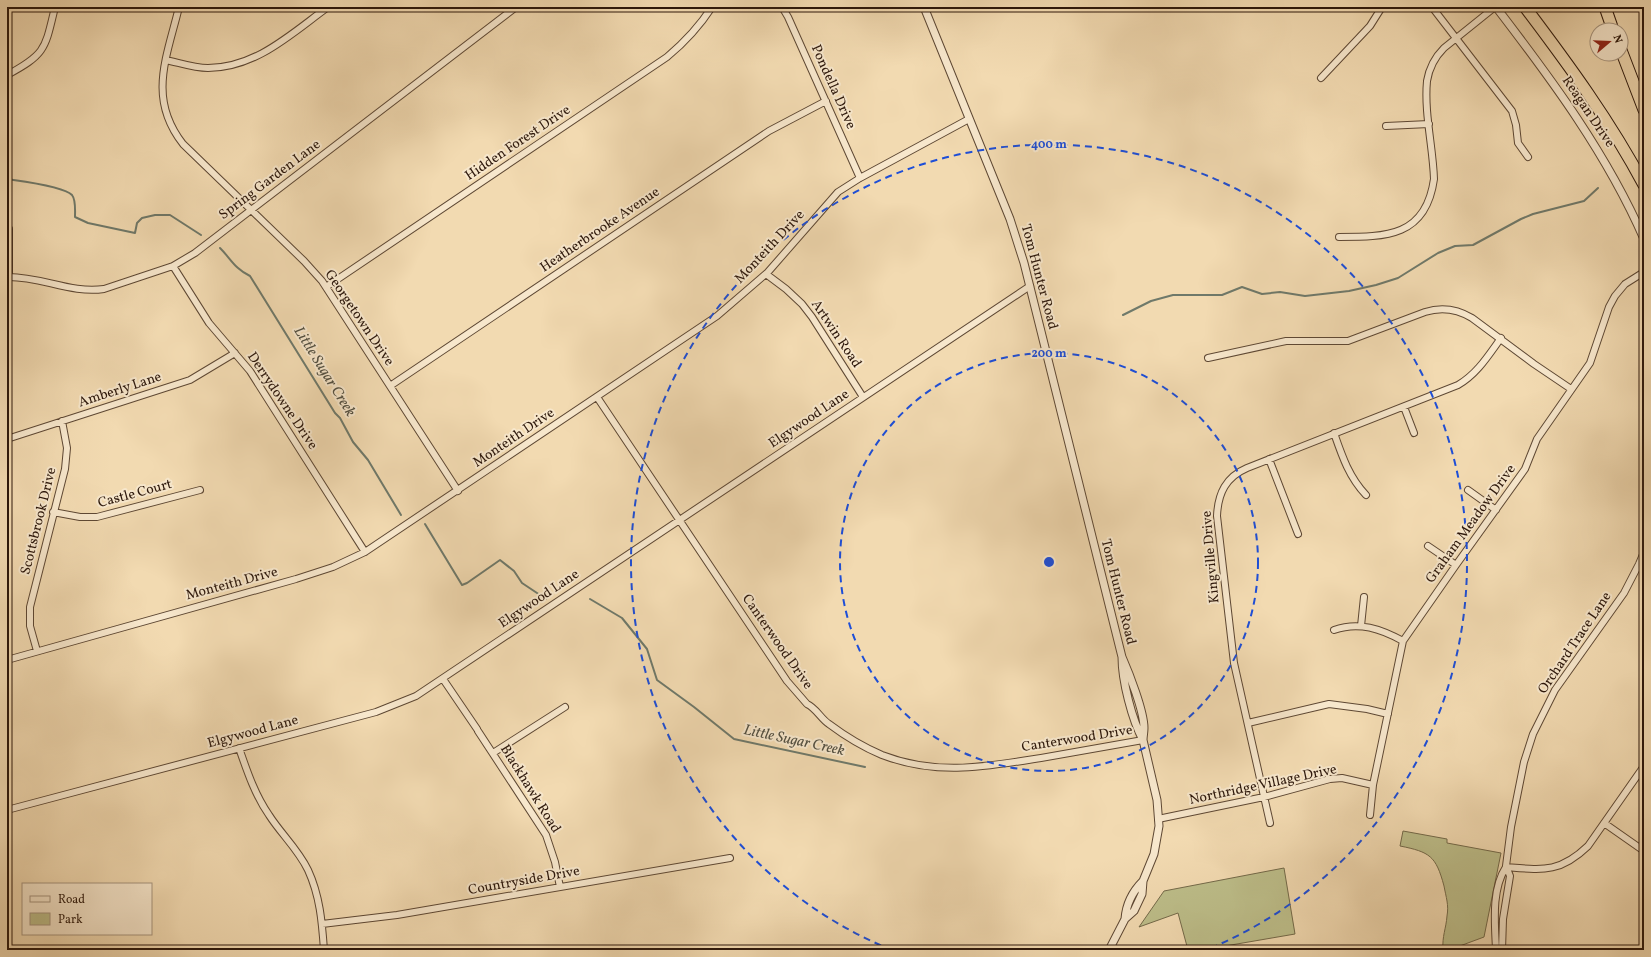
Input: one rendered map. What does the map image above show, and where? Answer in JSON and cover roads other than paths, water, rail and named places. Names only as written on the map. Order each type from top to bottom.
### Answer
[{"type":"highway","points":[[1525,7],[1594,102],[1626,152],[1644,185]]},
{"type":"highway","points":[[1604,7],[1610,22]]},
{"type":"highway","points":[[1626,62],[1644,110]]},
{"type":"street","points":[[7,75],[27,64],[40,52],[47,39],[55,7]]},
{"type":"street","name":"Georgetown Drive","points":[[179,7],[162,80],[162,93],[167,117],[172,129],[183,144],[304,261],[326,287],[458,491]]},
{"type":"street","points":[[166,60],[194,67],[208,68],[240,64],[259,56],[272,48],[328,7]]},
{"type":"street","name":"Spring Garden Lane","points":[[8,276],[28,278],[93,291],[104,289],[173,266],[195,253],[516,7]]},
{"type":"street","name":"Hidden Forest Drive","points":[[326,287],[667,57],[688,39],[712,7]]},
{"type":"street","name":"Pondella Drive","points":[[782,7],[788,17],[860,178]]},
{"type":"street","name":"Tom Hunter Road","points":[[924,7],[1010,219],[1030,286],[1122,657],[1122,671],[1137,730],[1143,740],[1157,800],[1158,819],[1154,854],[1143,881],[1136,889],[1126,909],[1125,919],[1109,950]]},
{"type":"street","points":[[1321,78],[1370,26],[1382,7]]},
{"type":"street","points":[[1432,7],[1512,111],[1516,124],[1518,143],[1528,157]]},
{"type":"street","points":[[1338,237],[1383,235],[1404,229],[1421,214],[1426,207],[1434,179],[1427,80],[1438,55],[1456,38],[1496,7]]},
{"type":"street","name":"Reagan Drive","points":[[1496,7],[1536,59],[1589,136],[1612,175],[1644,239]]},
{"type":"street","name":"Heatherbrooke Avenue","points":[[390,386],[769,131],[826,101]]},
{"type":"street","name":"Monteith Drive","points":[[7,660],[37,650],[296,579],[333,567],[365,552],[710,321],[766,274],[830,199],[838,192],[860,178],[969,119]]},
{"type":"street","points":[[1386,126],[1429,124]]},
{"type":"street","points":[[8,276],[9,229]]},
{"type":"street","name":"Derrydowne Drive","points":[[173,266],[209,323],[250,371],[365,552]]},
{"type":"street","name":"Graham Meadow Drive","points":[[1370,814],[1373,785],[1403,641],[1525,469],[1537,439],[1592,357],[1609,307],[1615,296],[1625,284],[1644,272]]},
{"type":"street","name":"Artwin Road","points":[[766,274],[792,294],[802,304],[812,317],[863,397]]},
{"type":"street","name":"Elgywood Lane","points":[[7,810],[386,708],[416,696],[1030,286]]},
{"type":"street","points":[[1208,358],[1286,341],[1348,341],[1425,312],[1437,309],[1451,310],[1465,314],[1501,338],[1534,364],[1571,389]]},
{"type":"street","name":"Kingville Drive","points":[[1270,823],[1234,663],[1217,516],[1221,491],[1235,474],[1247,468],[1458,385],[1478,370],[1501,338]]},
{"type":"street","name":"Amberly Lane","points":[[7,439],[190,380],[235,353]]},
{"type":"street","name":"Canterwood Drive","points":[[597,397],[793,689],[829,724],[862,746],[904,762],[929,767],[962,769],[976,768],[1143,740]]},
{"type":"street","points":[[1404,406],[1414,433]]},
{"type":"street","name":"Scottsbrook Drive","points":[[37,650],[30,626],[30,607],[66,459],[66,438],[62,421]]},
{"type":"street","points":[[1334,433],[1349,472],[1357,485],[1366,494]]},
{"type":"street","points":[[1269,460],[1298,534]]},
{"type":"street","name":"Castle Court","points":[[53,512],[80,517],[97,517],[200,490]]},
{"type":"street","points":[[1468,490],[1496,510]]},
{"type":"street","points":[[1428,546],[1456,565]]},
{"type":"street","name":"Orchard Trace Lane","points":[[1496,950],[1495,918],[1497,891],[1500,877],[1506,867],[1511,826],[1525,758],[1533,734],[1555,690],[1624,593],[1644,552]]},
{"type":"street","points":[[1361,626],[1364,597]]},
{"type":"street","points":[[1334,630],[1349,626],[1361,626],[1381,630],[1403,641]]},
{"type":"street","name":"Blackhawk Road","points":[[443,679],[546,834],[555,862],[560,887]]},
{"type":"street","points":[[1248,723],[1329,704],[1388,714]]},
{"type":"street","points":[[493,753],[565,707]]},
{"type":"street","points":[[239,748],[247,772],[263,806],[293,846],[307,869],[318,898],[324,950]]},
{"type":"street","points":[[1506,867],[1540,870],[1567,863],[1578,855],[1588,846],[1644,766]]},
{"type":"street","name":"Northridge Village Drive","points":[[1158,819],[1264,797],[1336,778],[1350,779],[1373,785]]},
{"type":"street","points":[[1604,822],[1644,851]]},
{"type":"street","name":"Countryside Drive","points":[[322,924],[397,915],[730,858]]},
{"type":"street","name":"Orchard Trace Lane","points":[[1502,950],[1503,919],[1510,876],[1506,867]]},
{"type":"waterway","name":"Little Sugar Creek","points":[[7,179],[41,184],[67,192],[72,195],[74,200],[75,217],[88,223],[135,233],[137,223],[142,218],[155,215],[170,215],[201,235]]},
{"type":"waterway","points":[[1123,315],[1151,301],[1173,295],[1222,295],[1242,287],[1262,294],[1280,292],[1305,296],[1349,291],[1376,285],[1398,278],[1438,253],[1455,246],[1473,245],[1533,214],[1584,201],[1598,188]]},
{"type":"waterway","name":"Little Sugar Creek","points":[[220,248],[237,267],[250,276],[335,413],[340,418],[353,442],[368,460],[401,515]]},
{"type":"waterway","name":"Little Sugar Creek","points":[[425,524],[462,585],[500,560],[514,571],[522,583],[546,599]]},
{"type":"waterway","name":"Little Sugar Creek","points":[[590,599],[622,618],[647,649],[657,680],[734,739],[865,767]]}]
